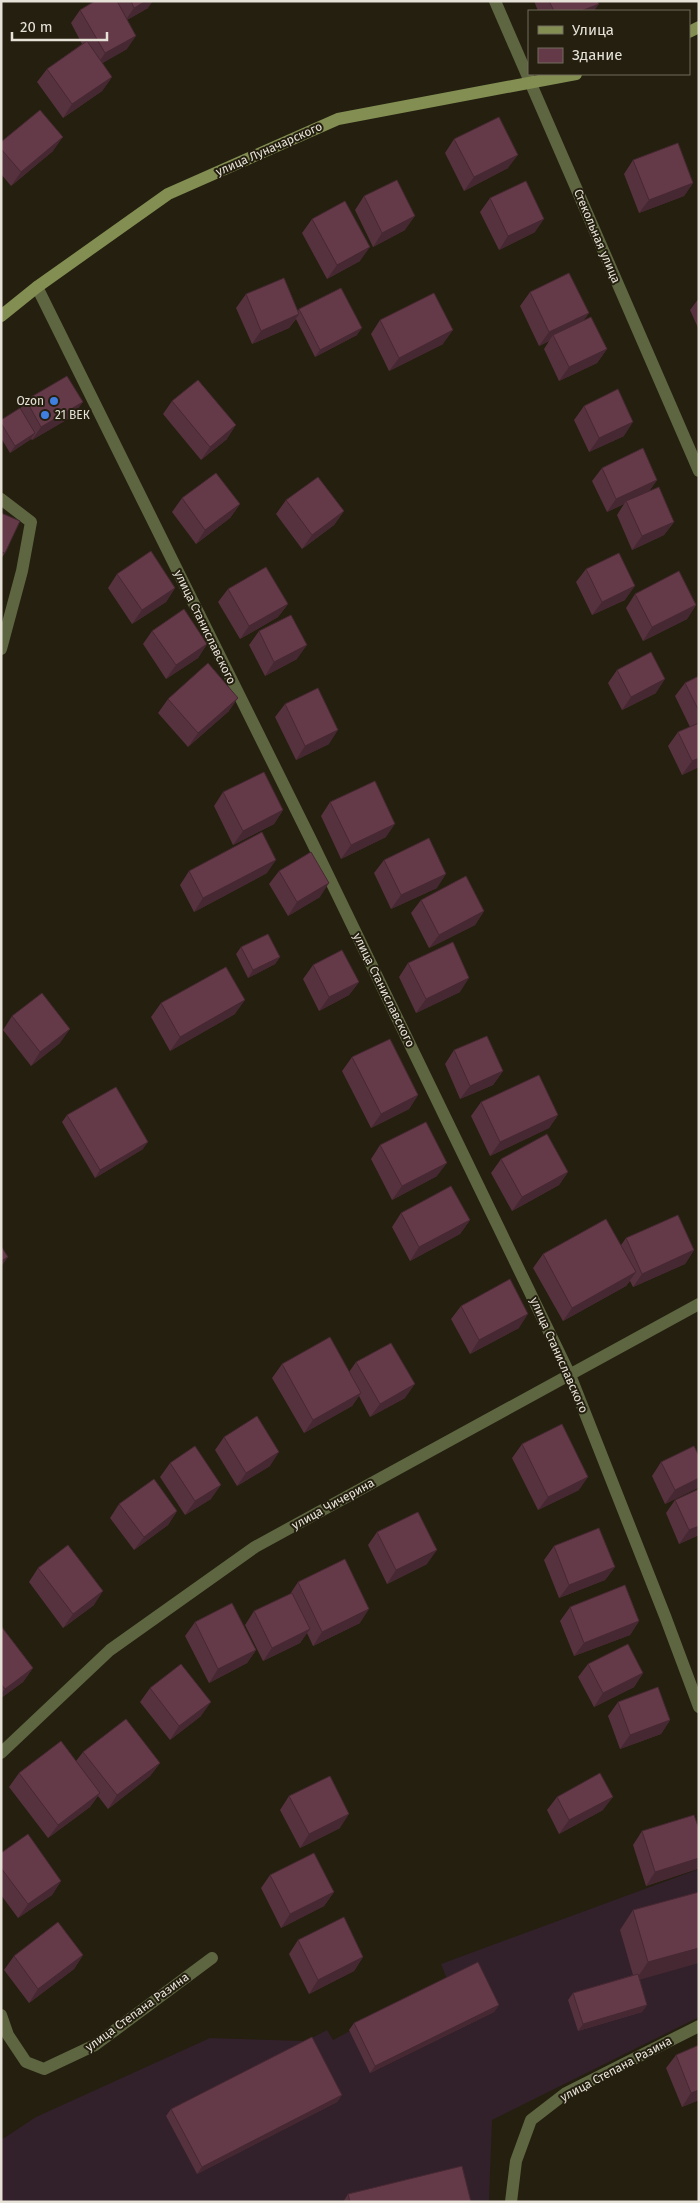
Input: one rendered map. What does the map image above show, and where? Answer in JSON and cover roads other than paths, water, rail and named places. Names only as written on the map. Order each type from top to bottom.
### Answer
[{"type":"main road","name":"улица Луначарского","points":[[1,316],[37,287],[168,194],[338,119],[571,75]]},
{"type":"street","name":"Стекольная улица","points":[[495,1],[699,471]]},
{"type":"street","name":"улица Станиславского","points":[[37,287],[305,829],[570,1375],[666,1616],[699,1707]]},
{"type":"street","points":[[1,499],[32,522],[22,571],[1,649]]},
{"type":"street","name":"улица Чичерина","points":[[1,1753],[110,1650],[255,1547],[699,1304]]},
{"type":"street","name":"улица Степана Разина","points":[[1,2015],[8,2035],[26,2062],[44,2069],[95,2045],[212,1958]]},
{"type":"street","name":"улица Степана Разина","points":[[511,2202],[516,2161],[531,2120],[566,2093],[699,2026]]},
{"type":"place","name":"Ozon","points":[[54,401]]},
{"type":"place","name":"21 ВЕК","points":[[45,415]]}]
